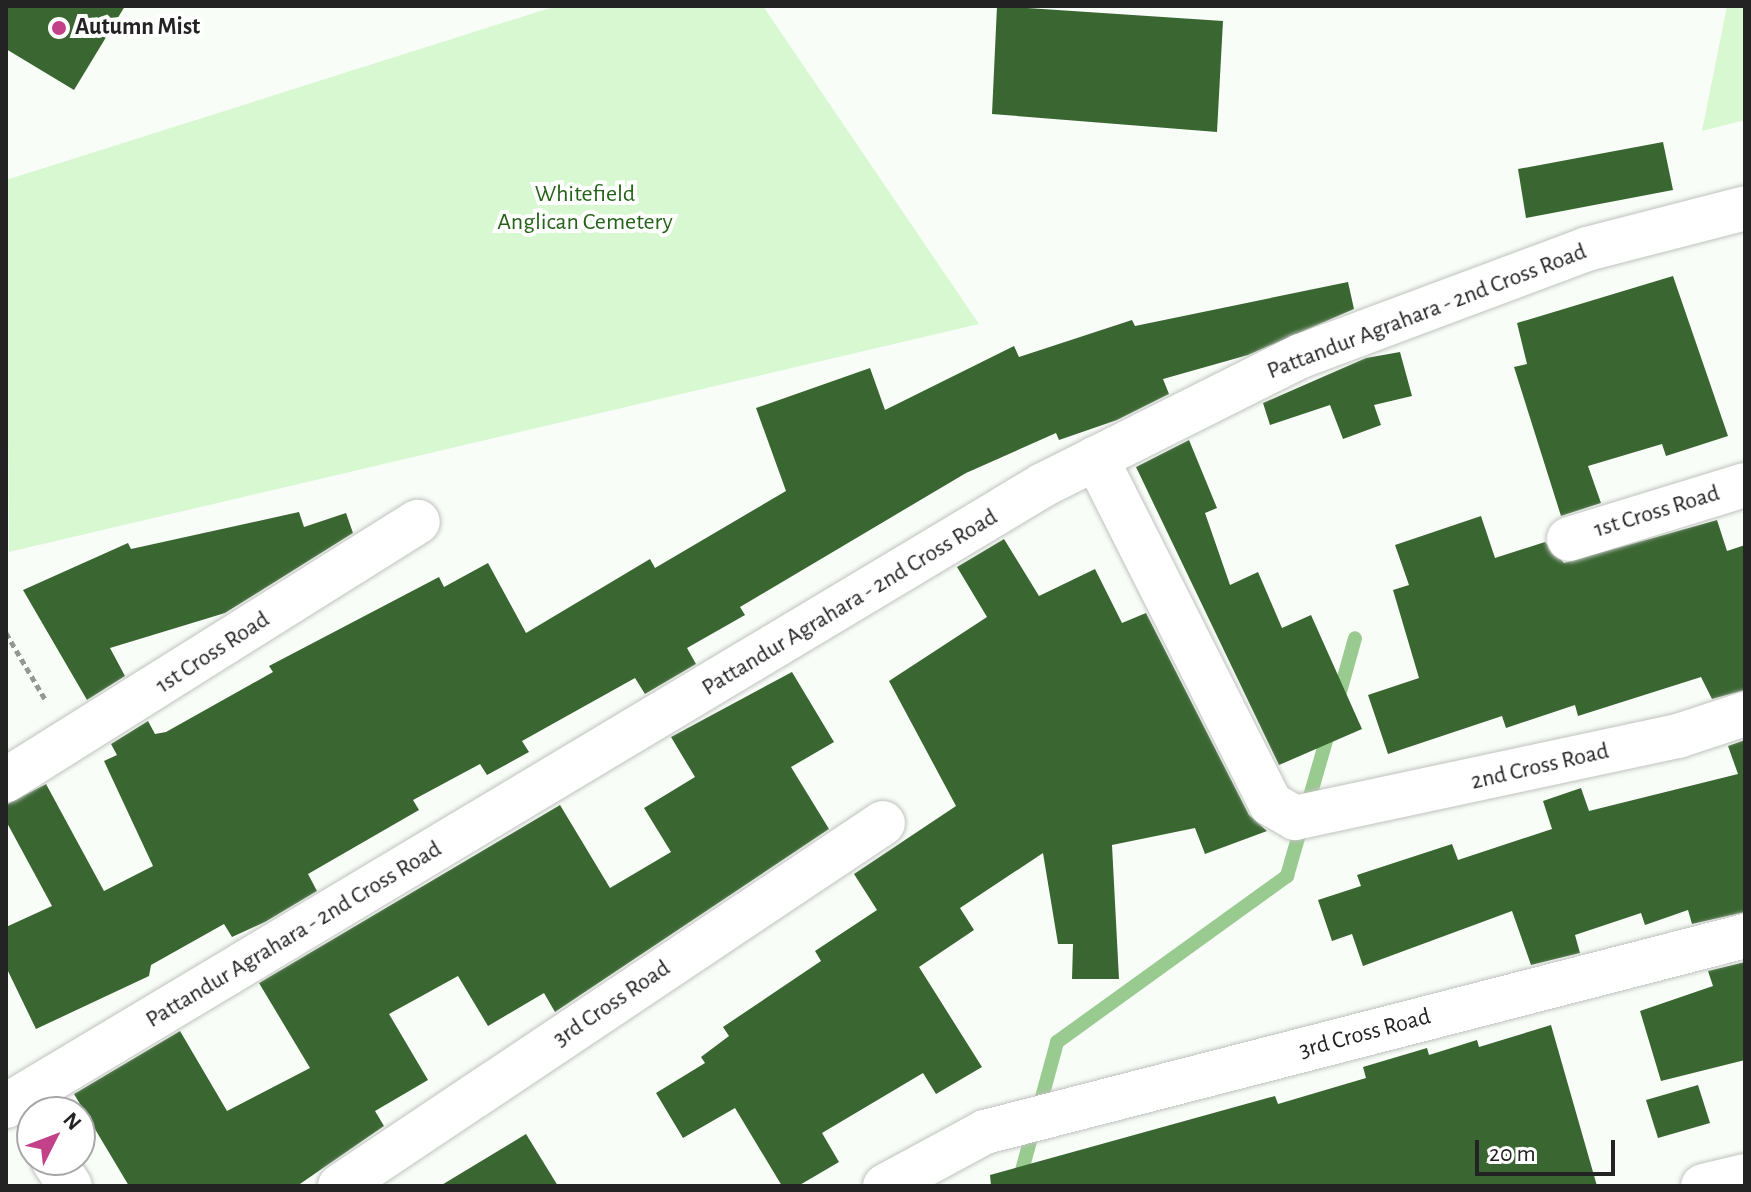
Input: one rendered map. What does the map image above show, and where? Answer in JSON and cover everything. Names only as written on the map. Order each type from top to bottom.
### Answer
[{"type":"street","name":"Pattandur Agrahara - 2nd Cross Road","points":[[15,1104],[1096,458],[1301,356],[1587,249],[1745,208]]},
{"type":"street","name":"2nd Cross Road","points":[[1096,458],[1271,804],[1295,818],[1333,814],[1745,714]]},
{"type":"street","name":"1st Cross Road","points":[[1569,539],[1745,485]]},
{"type":"street","name":"1st Cross Road","points":[[6,780],[70,744],[418,522]]},
{"type":"street","name":"3rd Cross Road","points":[[340,1186],[883,823]]},
{"type":"street","name":"3rd Cross Road","points":[[885,1186],[985,1132],[1745,936]]},
{"type":"street","points":[[1703,1186],[1745,1176]]},
{"type":"path","points":[[6,633],[70,744]]},
{"type":"green space","name":"Whitefield Anglican Cemetery","points":[[556,6],[763,6],[979,324],[9,552],[6,180]]},
{"type":"green space","points":[[1727,6],[1745,6],[1745,120],[1702,131]]},
{"type":"building","name":"Autumn Mist","points":[[6,6],[125,6],[74,90],[6,49]]},
{"type":"building","points":[[997,6],[1223,21],[1217,132],[992,114]]},
{"type":"building","points":[[1663,142],[1673,190],[1526,218],[1518,169]]},
{"type":"building","points":[[1673,276],[1728,436],[1666,456],[1662,444],[1588,466],[1601,503],[1561,516],[1514,367],[1527,364],[1517,323]]},
{"type":"building","points":[[1348,282],[1354,309],[1248,355],[1163,379],[1169,394],[1117,420],[1059,440],[1056,433],[966,473],[740,607],[745,615],[687,648],[696,664],[645,694],[635,678],[522,741],[529,752],[487,775],[480,764],[413,800],[419,810],[308,874],[317,891],[265,922],[232,937],[224,924],[151,965],[149,976],[36,1029],[6,967],[6,927],[52,906],[6,821],[6,805],[46,784],[104,891],[153,866],[104,761],[117,755],[111,744],[148,721],[155,734],[166,732],[273,672],[269,666],[439,577],[444,587],[488,563],[526,633],[650,559],[655,568],[786,491],[756,408],[870,368],[885,410],[1014,346],[1019,357],[1132,320],[1135,326]]},
{"type":"building","points":[[1400,352],[1412,396],[1374,405],[1381,425],[1343,439],[1330,405],[1270,425],[1263,403],[1366,358]]},
{"type":"building","points":[[1189,440],[1217,508],[1205,513],[1230,585],[1258,572],[1282,628],[1311,615],[1362,729],[1279,765],[1136,467]]},
{"type":"building","points":[[299,512],[304,527],[346,513],[353,533],[225,613],[110,648],[125,676],[87,700],[23,590],[128,543],[131,549]]},
{"type":"building","points":[[1481,516],[1495,558],[1545,542],[1564,563],[1717,520],[1727,551],[1745,545],[1745,690],[1712,699],[1701,677],[1578,716],[1575,705],[1506,728],[1502,716],[1388,754],[1368,695],[1419,678],[1393,590],[1409,585],[1395,545]]},
{"type":"building","points":[[1004,539],[1039,596],[1095,569],[1122,623],[1146,613],[1249,815],[1267,831],[1205,854],[1195,828],[1112,845],[1119,979],[1072,979],[1073,944],[1058,944],[1043,853],[960,908],[974,930],[919,967],[982,1067],[936,1094],[923,1073],[822,1133],[839,1162],[798,1186],[782,1186],[735,1108],[683,1138],[656,1093],[705,1063],[701,1057],[729,1036],[723,1027],[821,961],[815,951],[877,910],[854,874],[956,806],[889,681],[987,617],[957,567]]},
{"type":"building","points":[[792,672],[834,742],[791,767],[829,829],[555,1012],[544,993],[488,1026],[458,976],[389,1014],[428,1080],[375,1111],[384,1126],[297,1186],[129,1186],[96,1131],[96,1096],[74,1094],[180,1031],[227,1111],[310,1068],[259,983],[560,805],[610,888],[671,852],[644,808],[695,777],[671,737]]},
{"type":"building","points":[[1745,740],[1745,912],[1692,924],[1688,910],[1645,925],[1641,913],[1575,935],[1580,953],[1531,965],[1512,911],[1363,966],[1352,934],[1332,941],[1318,900],[1361,886],[1357,875],[1452,844],[1458,860],[1552,829],[1543,801],[1581,788],[1589,811],[1738,774],[1728,746]]},
{"type":"building","points":[[1745,962],[1745,1060],[1661,1081],[1640,1011],[1713,986],[1708,971]]},
{"type":"building","points":[[1551,1025],[1597,1186],[991,1186],[990,1175],[1275,1096],[1278,1104],[1366,1078],[1363,1067],[1427,1048],[1429,1055],[1477,1040],[1479,1047]]},
{"type":"building","points":[[1698,1085],[1710,1123],[1658,1138],[1646,1100]]},
{"type":"building","points":[[526,1134],[558,1186],[440,1186]]},
{"type":"waterway","points":[[1338,699],[1355,638]]},
{"type":"waterway","points":[[1025,1186],[1021,1174],[1057,1042],[1287,876],[1330,727]]},
{"type":"place","name":"Autumn Mist","points":[[59,28]]}]
